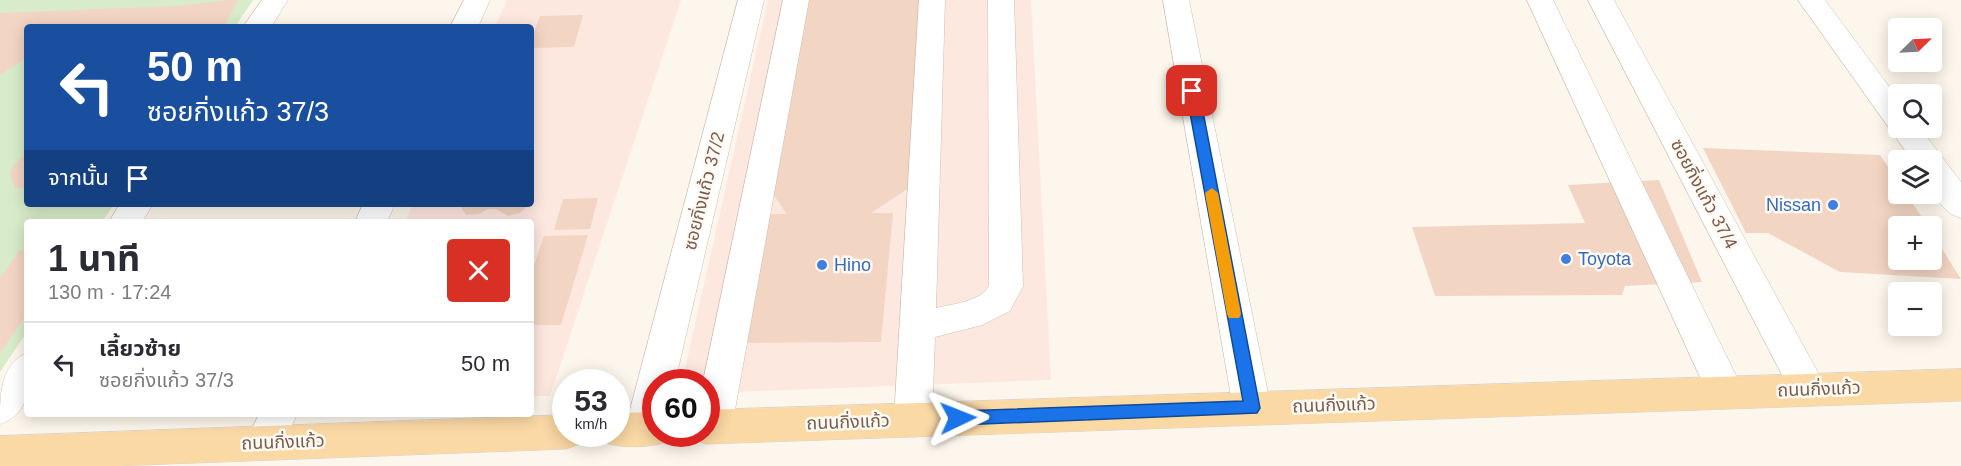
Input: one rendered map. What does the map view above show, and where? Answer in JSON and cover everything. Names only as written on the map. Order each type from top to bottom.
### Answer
[{"type":"main road","name":"ถนนกิ่งแก้ว","points":[[720,427],[1961,384]]},
{"type":"main road","name":"ถนนกิ่งแก้ว","points":[[0,453],[272,428],[552,432]]},
{"type":"street","points":[[258,24],[275,0]]},
{"type":"street","points":[[465,24],[477,0]]},
{"type":"street","name":"ซอยกิ่งแก้ว 37/2","points":[[660,369],[752,0]]},
{"type":"street","points":[[720,377],[796,0]]},
{"type":"street","points":[[913,420],[932,0]]},
{"type":"street","points":[[917,326],[970,315],[998,301],[1006,286],[1001,0]]},
{"type":"street","points":[[1176,0],[1252,408]]},
{"type":"street","points":[[1540,0],[1725,392]]},
{"type":"street","name":"ซอยกิ่งแก้ว 37/4","points":[[1601,0],[1808,389]]},
{"type":"street","points":[[1811,0],[1888,106]]},
{"type":"street","points":[[1942,180],[1961,206]]},
{"type":"street","points":[[0,408],[24,372]]},
{"type":"shaded area","points":[[507,0],[681,0],[559,369],[552,369],[550,396],[534,396],[534,219],[406,219],[412,207],[534,207],[534,24],[496,24]]},
{"type":"shaded area","points":[[768,0],[1031,0],[1051,380],[720,393],[720,369],[685,369]]},
{"type":"green space","points":[[0,0],[253,0],[237,24],[24,24],[24,207],[112,207],[104,219],[24,219],[24,336],[0,372]]},
{"type":"building","points":[[238,0],[226,24],[24,24],[24,60],[0,75],[0,13],[176,6]]},
{"type":"building","points":[[804,0],[920,0],[909,188],[871,213],[893,213],[881,342],[743,343],[766,214],[787,214],[770,190]]},
{"type":"building","points":[[583,15],[574,47],[534,48],[534,32],[540,16]]},
{"type":"building","points":[[1703,148],[1880,155],[1888,167],[1888,204],[1913,204],[1921,216],[1888,216],[1888,270],[1942,270],[1942,249],[1961,279],[1840,272],[1768,233],[1746,233]]},
{"type":"building","points":[[24,155],[24,188],[15,188],[10,176],[12,167]]},
{"type":"building","points":[[1659,180],[1702,282],[1625,286],[1622,295],[1435,296],[1412,227],[1585,223],[1568,185]]},
{"type":"building","points":[[598,198],[590,229],[554,230],[563,199]]},
{"type":"building","points":[[461,207],[526,207],[520,213],[508,216],[496,209],[466,215]]},
{"type":"building","points":[[588,235],[561,325],[534,325],[534,265],[544,236]]},
{"type":"building","points":[[20,250],[24,250],[24,318],[0,353],[0,278]]},
{"type":"slow traffic","points":[[1212,193],[1234,314]]},
{"type":"place","name":"Nissan","points":[[1833,205]]},
{"type":"place","name":"Toyota","points":[[1566,259]]},
{"type":"place","name":"Hino","points":[[822,265]]},
{"type":"route","points":[[958,418],[1252,408],[1192,91]]}]
